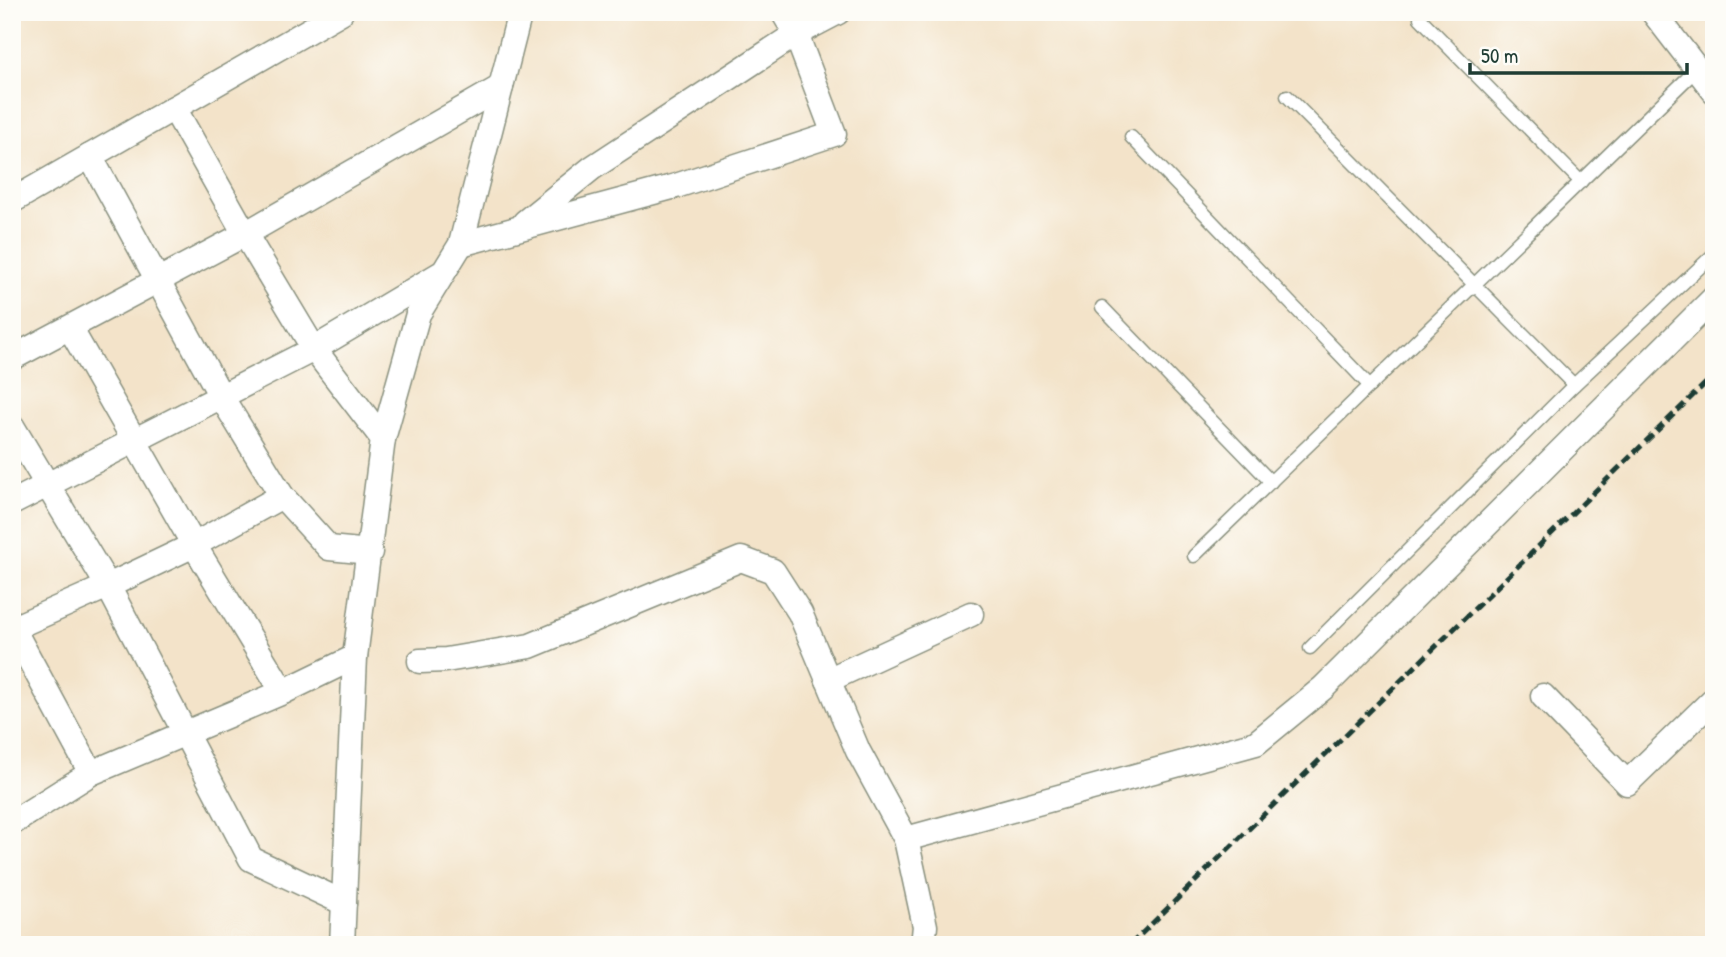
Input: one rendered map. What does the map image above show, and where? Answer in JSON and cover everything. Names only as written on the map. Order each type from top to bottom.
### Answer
[{"type":"street","points":[[12,201],[341,12]]},
{"type":"street","points":[[342,945],[355,657],[383,439],[418,314],[461,244],[520,12]]},
{"type":"street","points":[[461,244],[676,186],[834,134],[796,34],[783,12]]},
{"type":"street","points":[[517,229],[592,168],[796,34],[838,12]]},
{"type":"street","points":[[1653,12],[1708,80]]},
{"type":"street","points":[[12,358],[245,234],[500,87]]},
{"type":"street","points":[[174,108],[314,349],[383,439]]},
{"type":"street","points":[[90,156],[222,398],[282,495],[329,548],[370,552]]},
{"type":"street","points":[[12,503],[314,349],[444,272]]},
{"type":"street","points":[[906,839],[1256,743],[1323,688],[1714,298]]},
{"type":"street","points":[[70,328],[137,441],[194,545],[283,692]]},
{"type":"street","points":[[12,426],[108,586],[251,859],[344,903]]},
{"type":"street","points":[[90,774],[13,627],[194,545],[282,495]]},
{"type":"street","points":[[420,660],[446,660],[530,646],[741,559],[773,571],[800,613],[858,751],[906,839],[925,926],[923,945]]},
{"type":"street","points":[[828,680],[971,614]]},
{"type":"street","points":[[14,819],[90,774],[283,692],[355,657]]},
{"type":"street","points":[[1543,696],[1628,783],[1714,699]]},
{"type":"lane","points":[[1420,18],[1581,182]]},
{"type":"lane","points":[[1194,556],[1581,182],[1708,80]]},
{"type":"lane","points":[[1287,96],[1574,385]]},
{"type":"lane","points":[[1131,137],[1370,386]]},
{"type":"lane","points":[[1310,648],[1574,385],[1714,254]]},
{"type":"lane","points":[[1102,307],[1271,482]]},
{"type":"railway","points":[[1130,945],[1714,375]]}]
